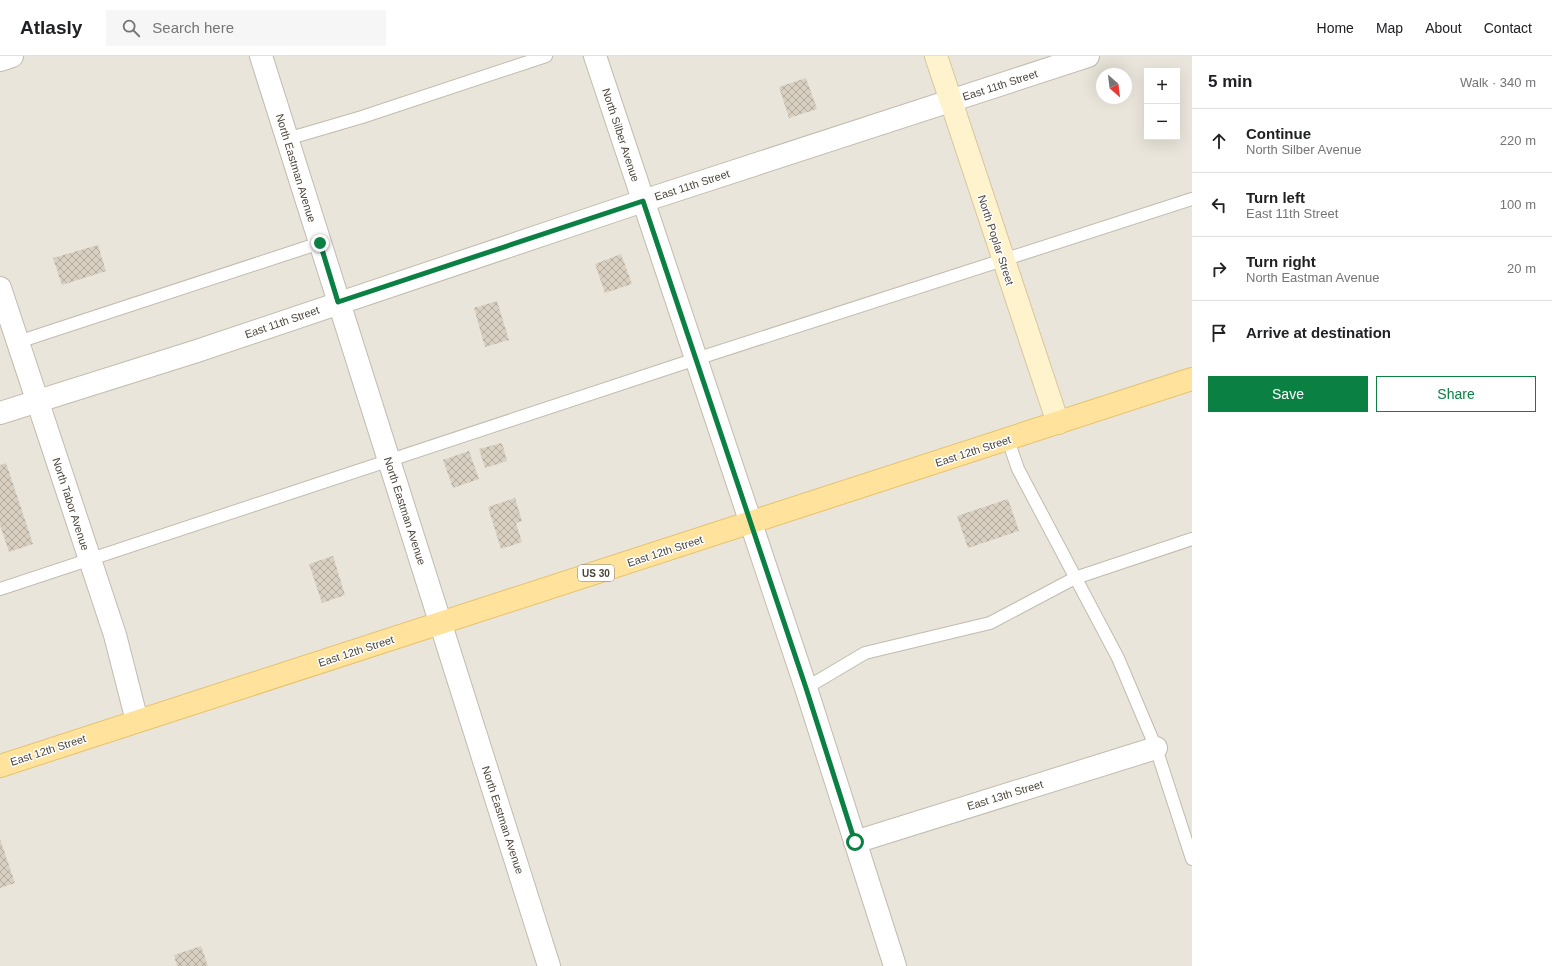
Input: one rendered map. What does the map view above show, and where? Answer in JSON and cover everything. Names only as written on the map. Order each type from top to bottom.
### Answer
[{"type":"main road","name":"North Poplar Street","points":[[936,56],[1058,423]]},
{"type":"main road","name":"East 12th Street","points":[[0,766],[750,524],[1192,379]]},
{"type":"street","points":[[0,60],[12,56]]},
{"type":"street","name":"North Eastman Avenue","points":[[261,56],[549,966]]},
{"type":"street","name":"North Silber Avenue","points":[[595,56],[806,688],[895,966]]},
{"type":"street","name":"East 11th Street","points":[[0,413],[197,351],[338,302],[643,201],[1088,56]]},
{"type":"street","name":"North Tabor Avenue","points":[[0,288],[115,635],[137,721]]},
{"type":"street","name":"East 13th Street","points":[[855,842],[1156,748]]},
{"type":"lane","points":[[287,139],[362,117],[546,56]]},
{"type":"lane","points":[[0,589],[696,359],[1192,199]]},
{"type":"lane","points":[[18,342],[320,243]]},
{"type":"lane","points":[[1008,440],[1018,469],[1118,658],[1156,748],[1192,859]]},
{"type":"lane","points":[[806,688],[864,653],[990,623],[1075,578],[1192,539]]},
{"type":"shaded area","points":[[0,56],[1192,56],[1192,966],[0,966]]},
{"type":"building","points":[[806,78],[817,109],[789,118],[779,87]]},
{"type":"building","points":[[98,245],[106,271],[62,285],[53,258]]},
{"type":"building","points":[[621,254],[632,284],[605,293],[595,264]]},
{"type":"building","points":[[497,301],[509,340],[485,347],[474,308]]},
{"type":"building","points":[[502,443],[507,461],[485,468],[479,449]]},
{"type":"building","points":[[469,451],[479,479],[453,488],[443,460]]},
{"type":"building","points":[[6,463],[33,544],[9,552],[0,525],[0,465]]},
{"type":"building","points":[[515,498],[522,521],[516,523],[522,542],[501,549],[488,507]]},
{"type":"building","points":[[1008,499],[1019,531],[968,548],[957,516]]},
{"type":"building","points":[[333,556],[345,595],[322,603],[309,564]]},
{"type":"building","points":[[0,839],[15,883],[0,888]]},
{"type":"building","points":[[201,946],[208,966],[177,966],[174,955]]},
{"type":"route","points":[[320,243],[338,302],[643,201],[806,688],[855,842]]}]
